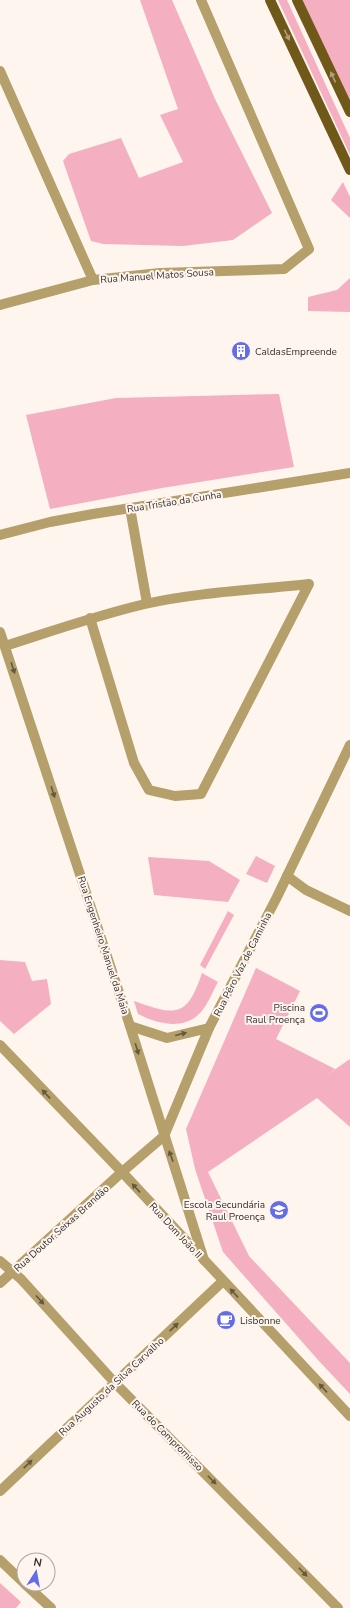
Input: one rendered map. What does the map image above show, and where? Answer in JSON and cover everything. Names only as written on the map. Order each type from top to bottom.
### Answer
[{"type":"main road","points":[[270,0],[350,170]]},
{"type":"main road","points":[[297,0],[350,112]]},
{"type":"street","name":"Rua Manuel Matos Sousa","points":[[0,304],[93,280],[160,273],[284,269],[309,249],[201,0]]},
{"type":"street","points":[[0,71],[93,280]]},
{"type":"street","name":"Rua Tristão da Cunha","points":[[0,535],[50,522],[350,473]]},
{"type":"street","points":[[130,508],[147,603]]},
{"type":"street","points":[[5,646],[90,618],[147,603],[217,593],[309,584],[201,794],[175,796],[149,790],[134,762],[90,618]]},
{"type":"street","name":"Rua Engenheiro Manuel da Maia","points":[[0,632],[130,1026],[204,1260]]},
{"type":"street","name":"Rua Pêro Vaz de Caminha","points":[[122,1172],[164,1136],[209,1028],[287,876],[350,745]]},
{"type":"street","points":[[287,876],[306,890],[350,911]]},
{"type":"street","points":[[130,1026],[167,1038],[209,1028]]},
{"type":"street","name":"Rua Dom João II","points":[[0,1045],[122,1172],[350,1416]]},
{"type":"street","name":"Rua Doutor Seixas Brandão","points":[[0,1283],[122,1172]]},
{"type":"street","name":"Rua do Compromisso","points":[[0,1261],[13,1271],[115,1383],[338,1608]]},
{"type":"street","name":"Rua Augusto da Silva Carvalho","points":[[0,1491],[223,1281]]},
{"type":"street","points":[[0,1560],[16,1576]]},
{"type":"street","points":[[32,1592],[47,1607]]},
{"type":"shaded area","points":[[140,0],[172,0],[215,99],[272,213],[233,240],[183,246],[103,244],[91,241],[63,161],[69,154],[121,138],[139,178],[183,162],[160,115],[178,109]]},
{"type":"shaded area","points":[[278,0],[287,0],[350,138],[350,155]]},
{"type":"shaded area","points":[[299,0],[350,0],[350,112]]},
{"type":"shaded area","points":[[343,182],[350,197],[350,218],[331,200]]},
{"type":"shaded area","points":[[350,278],[350,312],[308,311],[308,297],[337,290]]},
{"type":"shaded area","points":[[279,394],[294,467],[162,488],[50,509],[26,415],[116,398]]},
{"type":"shaded area","points":[[256,856],[275,866],[267,883],[246,874]]},
{"type":"shaded area","points":[[148,857],[209,861],[240,880],[228,902],[154,895]]},
{"type":"shaded area","points":[[228,911],[234,915],[205,969],[200,965]]},
{"type":"shaded area","points":[[0,960],[25,962],[32,981],[47,979],[51,1004],[14,1034],[0,1021]]},
{"type":"shaded area","points":[[256,968],[300,991],[276,1039],[335,1069],[321,1079],[350,1059],[350,1127],[317,1098],[208,1172],[249,1256],[350,1363],[350,1394],[223,1252],[195,1169],[186,1129]]},
{"type":"shaded area","points":[[202,973],[218,982],[206,1005],[194,1018],[187,1022],[171,1024],[154,1021],[138,1014],[134,1001],[170,1011],[178,1010],[185,1006],[191,998]]},
{"type":"shaded area","points":[[0,1583],[21,1602],[16,1608],[0,1608]]},
{"type":"place","name":"CaldasEmpreende","points":[[241,351]]},
{"type":"place","name":"Piscina Raul Proença","points":[[319,1013]]},
{"type":"place","name":"Escola Secundária Raul Proença","points":[[279,1210]]},
{"type":"place","name":"Lisbonne","points":[[226,1320]]}]
